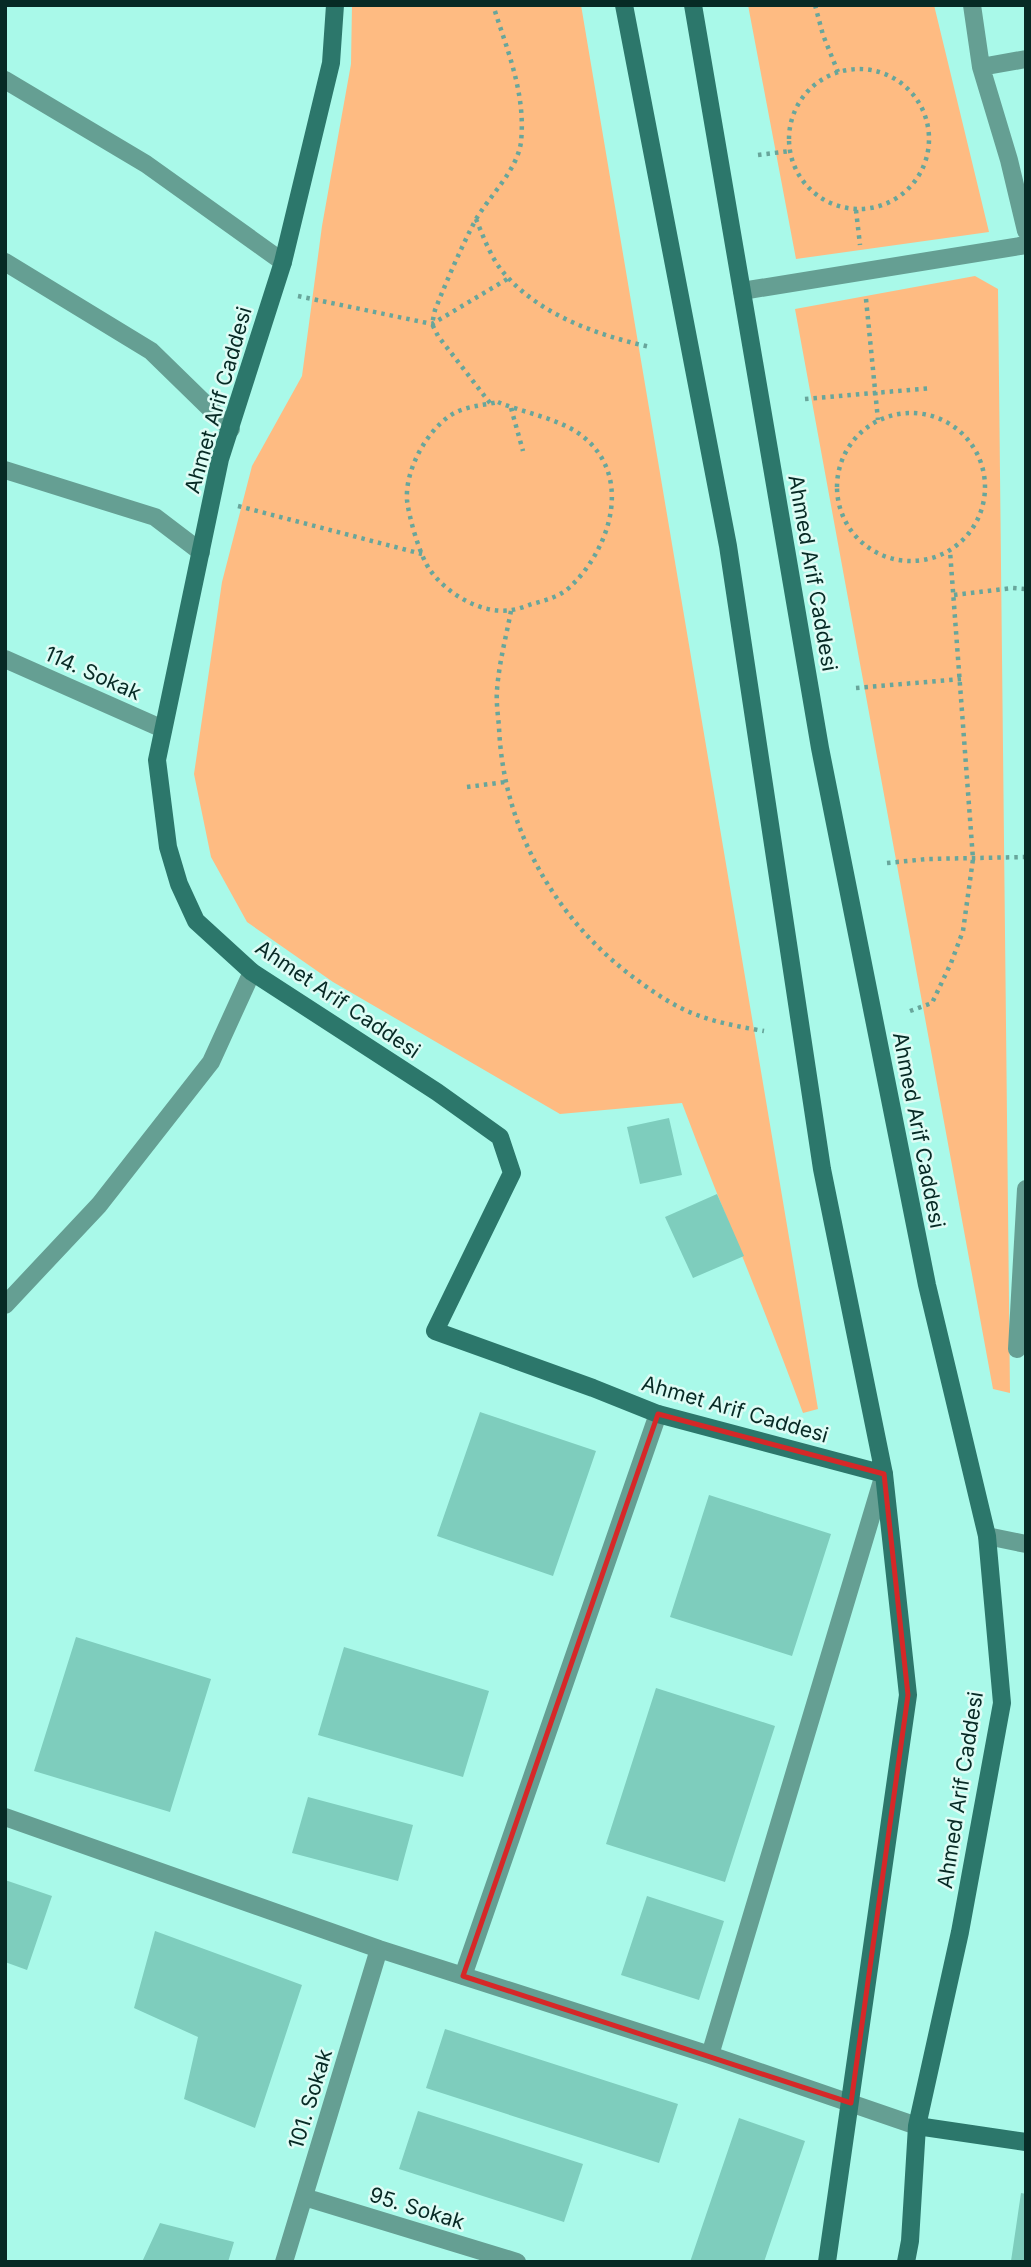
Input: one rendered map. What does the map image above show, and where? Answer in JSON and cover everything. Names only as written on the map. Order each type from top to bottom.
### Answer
[{"type":"street","name":"Ahmet Arif Caddesi","points":[[335,5],[331,63],[283,262],[220,459],[157,760],[167,847],[179,884],[197,921],[252,972],[437,1092],[500,1137],[512,1173],[435,1331],[658,1414],[884,1474]]},
{"type":"street","points":[[624,5],[728,546],[821,1169],[884,1474],[908,1695],[827,2262]]},
{"type":"street","name":"Ahmed Arif Caddesi","points":[[693,5],[820,748],[927,1285],[987,1536],[1002,1703],[960,1932],[917,2126],[910,2241],[906,2262]]},
{"type":"street","points":[[972,5],[981,67],[1009,160],[1026,231]]},
{"type":"street","points":[[981,67],[1026,59]]},
{"type":"street","points":[[5,80],[146,164],[283,262]]},
{"type":"street","points":[[742,292],[1026,245]]},
{"type":"street","points":[[5,262],[151,351],[231,429]]},
{"type":"street","points":[[5,470],[155,517],[201,552]]},
{"type":"street","name":"114. Sokak","points":[[5,659],[163,729]]},
{"type":"street","points":[[5,1305],[99,1206],[211,1062],[252,972]]},
{"type":"street","points":[[1017,1349],[1026,1189]]},
{"type":"street","points":[[463,1976],[658,1414]]},
{"type":"street","points":[[710,2055],[884,1474]]},
{"type":"street","points":[[987,1536],[1026,1544]]},
{"type":"street","points":[[5,1817],[379,1949],[710,2055],[917,2126],[1026,2142]]},
{"type":"street","name":"101. Sokak","points":[[284,2262],[379,1949]]},
{"type":"street","name":"95. Sokak","points":[[304,2197],[517,2262]]},
{"type":"path","points":[[491,404],[438,336],[432,324],[435,310],[476,219],[510,169],[521,145],[518,83],[492,5]]},
{"type":"path","points":[[815,5],[823,35],[838,72]]},
{"type":"path","points":[[862,68],[885,74],[906,86],[921,105],[929,127],[929,151],[920,174],[906,192],[885,205],[863,210],[840,208],[820,199],[803,183],[792,163],[790,151],[788,141],[791,118],[801,98],[818,82],[838,72],[862,68]]},
{"type":"path","points":[[758,155],[790,151]]},
{"type":"path","points":[[476,219],[501,270],[520,291],[561,316],[620,340],[650,347]]},
{"type":"path","points":[[274,290],[432,324],[509,278]]},
{"type":"path","points":[[866,301],[878,420]]},
{"type":"path","points":[[805,399],[932,388]]},
{"type":"path","points":[[498,402],[510,407],[580,434],[597,450],[607,466],[613,493],[609,526],[600,550],[584,573],[562,594],[511,611],[489,610],[470,603],[446,588],[429,569],[407,499],[411,468],[430,436],[447,418],[469,407],[498,402]]},
{"type":"path","points":[[510,407],[523,451]]},
{"type":"path","points":[[902,413],[928,414],[951,424],[970,441],[982,463],[986,488],[982,512],[969,534],[950,551],[928,560],[904,562],[880,556],[860,543],[846,524],[838,501],[837,477],[844,454],[858,434],[878,420],[902,413]]},
{"type":"path","points":[[212,499],[423,555]]},
{"type":"path","points":[[910,1011],[932,1003],[951,963],[962,931],[973,859],[950,551]]},
{"type":"path","points":[[954,595],[1026,589]]},
{"type":"path","points":[[511,611],[497,691],[500,757],[509,800],[528,848],[559,904],[586,937],[620,968],[660,997],[695,1014],[764,1031]]},
{"type":"path","points":[[856,688],[961,679]]},
{"type":"path","points":[[467,787],[505,782]]},
{"type":"path","points":[[887,863],[927,859],[1026,857]]},
{"type":"highlighted area","points":[[658,1414],[884,1474],[908,1695],[851,2103],[463,1976]]},
{"type":"shaded area","points":[[352,5],[581,5],[818,1409],[803,1413],[682,1103],[560,1114],[333,982],[247,922],[211,857],[194,774],[222,582],[252,466],[302,376],[322,226],[351,64]]},
{"type":"shaded area","points":[[748,5],[934,5],[989,232],[796,259]]},
{"type":"shaded area","points":[[975,276],[998,289],[1010,1393],[993,1389],[795,309]]},
{"type":"building","points":[[669,1118],[682,1175],[640,1184],[627,1127]]},
{"type":"building","points":[[717,1194],[744,1256],[693,1278],[665,1217]]},
{"type":"building","points":[[480,1412],[596,1451],[553,1576],[437,1536]]},
{"type":"building","points":[[709,1495],[831,1534],[792,1656],[670,1617]]},
{"type":"building","points":[[76,1637],[211,1679],[170,1812],[34,1771]]},
{"type":"building","points":[[344,1647],[489,1691],[463,1777],[318,1735]]},
{"type":"building","points":[[656,1688],[775,1726],[725,1882],[606,1844]]},
{"type":"building","points":[[308,1797],[413,1825],[398,1881],[292,1853]]},
{"type":"building","points":[[5,1880],[52,1896],[27,1970],[5,1962]]},
{"type":"building","points":[[647,1896],[724,1921],[699,2000],[621,1975]]},
{"type":"building","points":[[155,1931],[302,1985],[255,2128],[184,2099],[198,2037],[134,2008]]},
{"type":"building","points":[[445,2029],[678,2104],[659,2163],[426,2088]]},
{"type":"building","points":[[418,2111],[583,2164],[564,2222],[399,2169]]},
{"type":"building","points":[[739,2118],[805,2141],[764,2262],[690,2262]]},
{"type":"building","points":[[1021,2193],[1026,2194],[1026,2262],[1011,2261]]},
{"type":"building","points":[[160,2223],[234,2242],[228,2262],[142,2262]]}]
